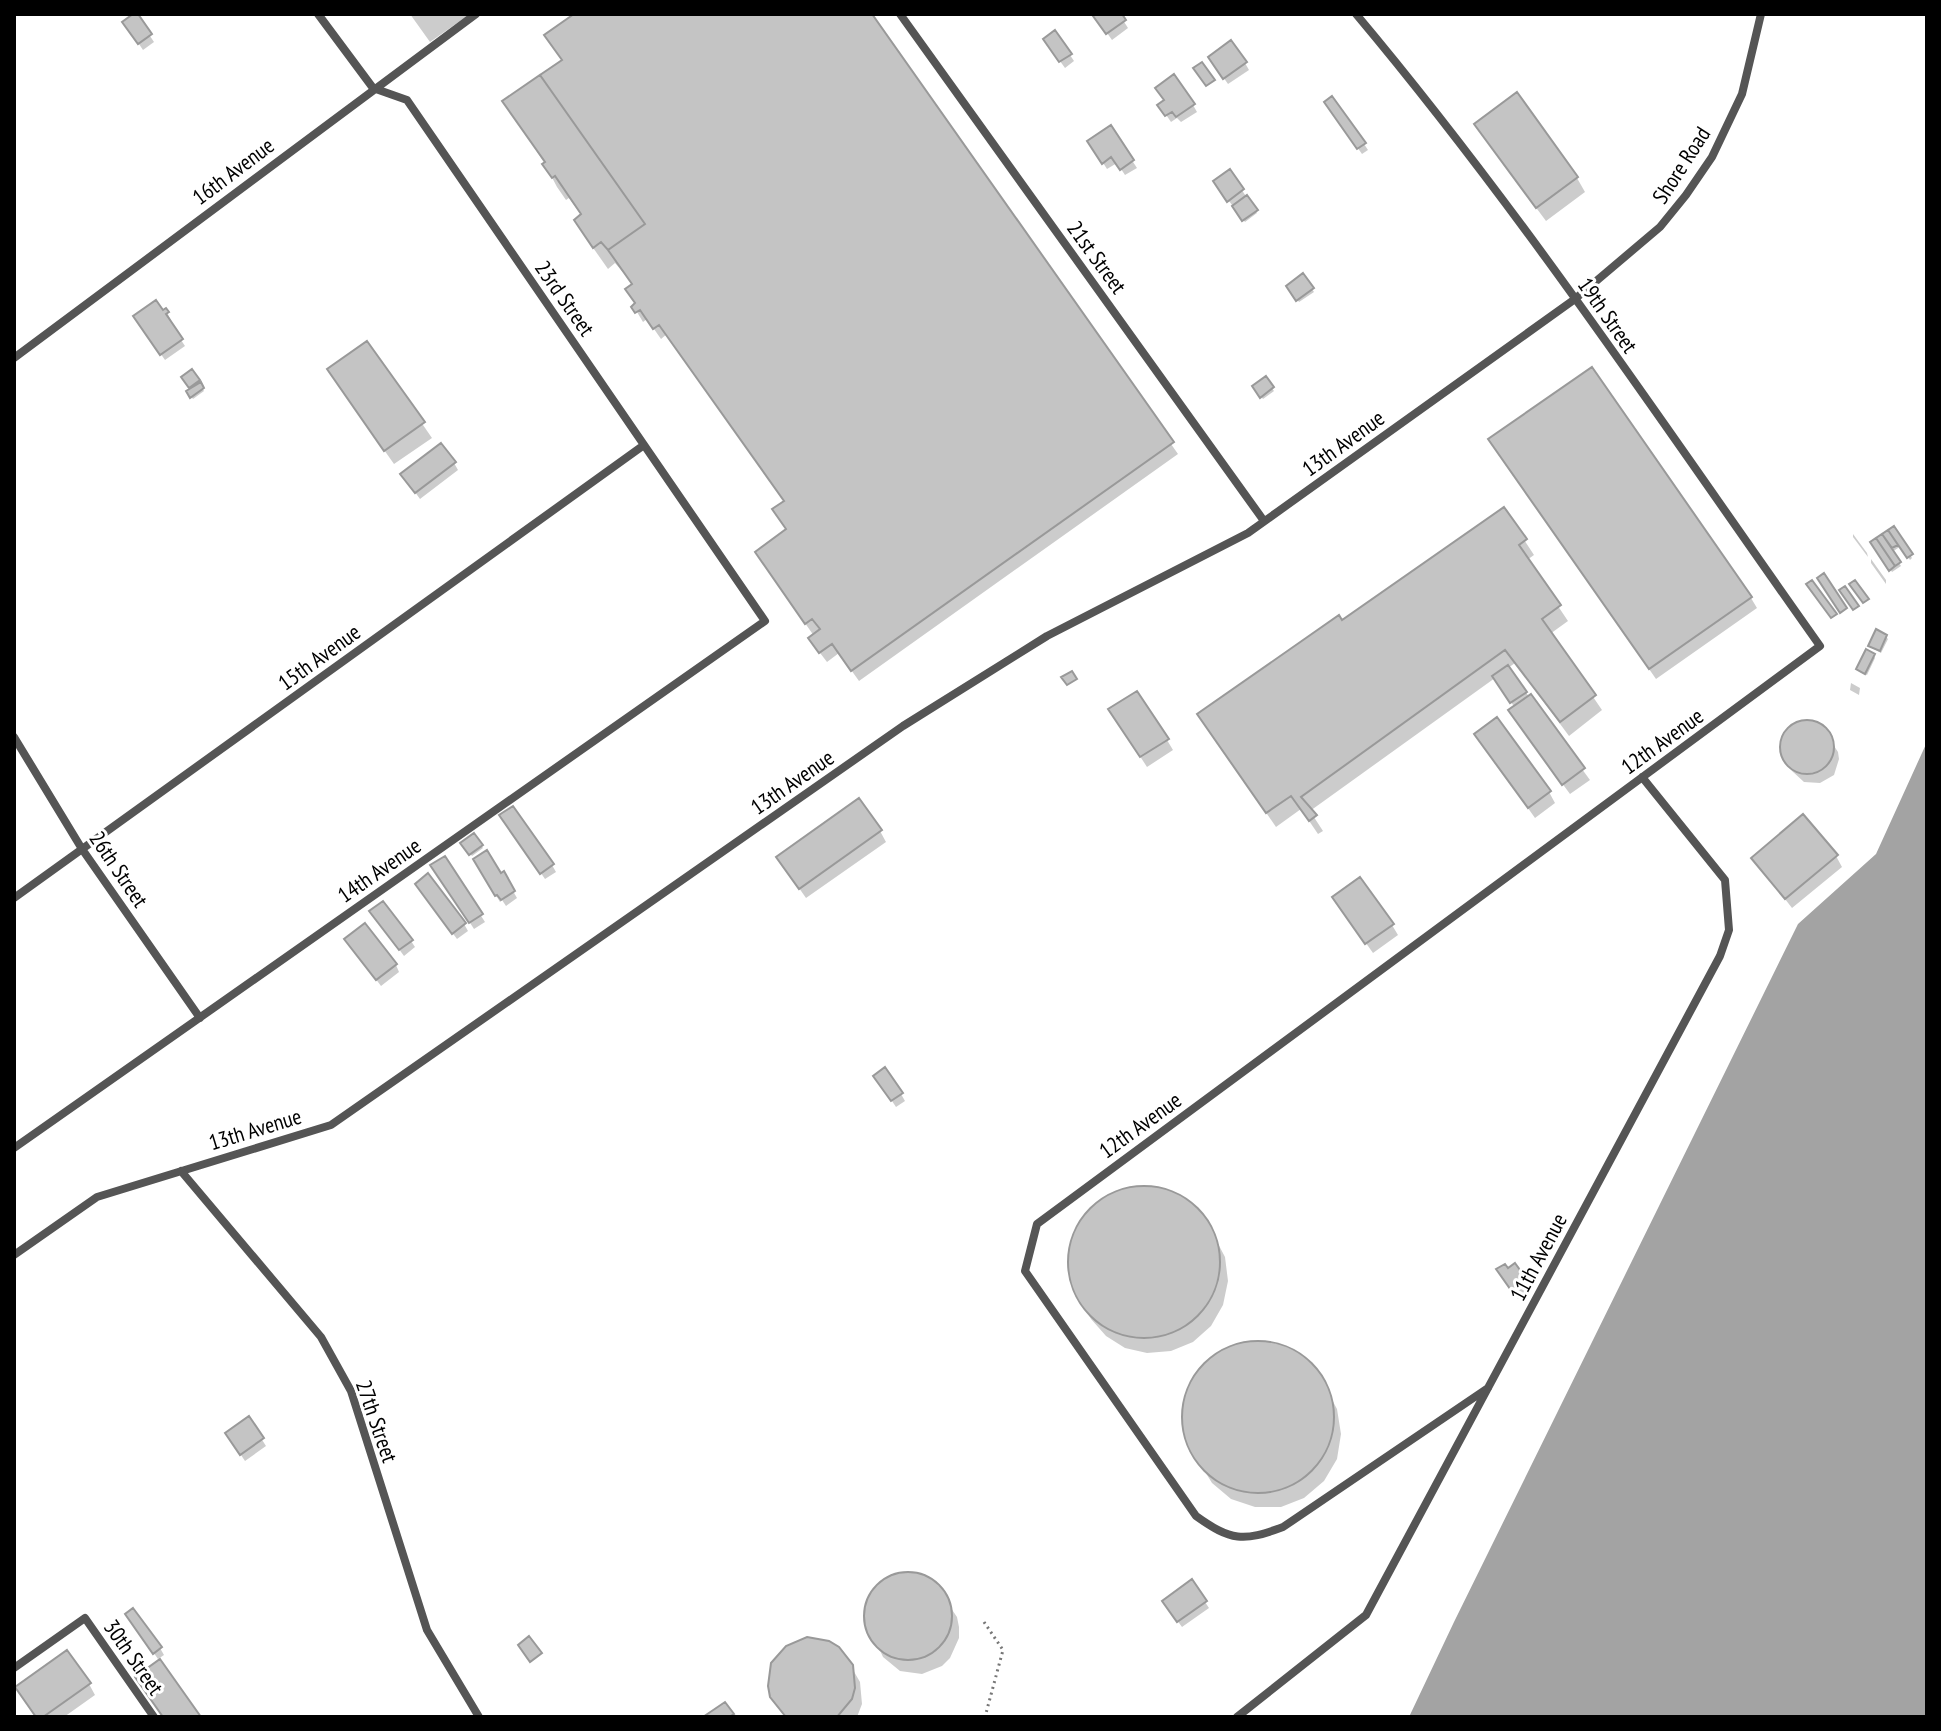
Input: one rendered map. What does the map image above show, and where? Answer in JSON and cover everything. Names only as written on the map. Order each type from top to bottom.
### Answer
[{"type":"lane","points":[[318,14],[373,88]]},
{"type":"lane","name":"16th Avenue","points":[[14,358],[476,14]]},
{"type":"lane","name":"21st Street","points":[[900,14],[1264,521]]},
{"type":"lane","name":"19th Street","points":[[1356,14],[1435,109],[1575,299],[1820,646]]},
{"type":"lane","name":"Shore Road","points":[[1575,299],[1660,227],[1712,157],[1742,94],[1761,14]]},
{"type":"lane","name":"23rd Street","points":[[373,88],[407,100],[765,621]]},
{"type":"lane","name":"13th Avenue","points":[[14,1255],[97,1197],[331,1125],[903,726],[1047,636],[1248,533],[1575,299]]},
{"type":"lane","name":"15th Avenue","points":[[14,898],[644,445]]},
{"type":"lane","name":"14th Avenue","points":[[14,1148],[765,621]]},
{"type":"lane","name":"12th Avenue","points":[[1488,1388],[1283,1527],[1255,1537],[1222,1535],[1196,1516],[1025,1271],[1037,1224],[1820,646]]},
{"type":"lane","name":"26th Street","points":[[14,737],[82,849],[200,1018]]},
{"type":"lane","name":"11th Avenue","points":[[1237,1717],[1366,1615],[1720,956],[1729,930],[1725,880],[1642,777]]},
{"type":"lane","name":"27th Street","points":[[181,1171],[321,1337],[351,1391],[427,1630],[479,1717]]},
{"type":"lane","name":"30th Street","points":[[14,1668],[85,1618],[154,1717]]},
{"type":"path","points":[[984,1622],[1003,1650],[985,1717]]},
{"type":"shaded area","points":[[1927,742],[1927,1717],[1409,1717],[1798,924],[1876,854]]},
{"type":"building","points":[[138,14],[152,34],[138,44],[122,22]]},
{"type":"building","points":[[574,14],[872,14],[1174,442],[851,671],[832,644],[819,653],[808,638],[820,629],[812,619],[805,624],[755,552],[786,529],[772,509],[784,501],[659,325],[653,329],[640,310],[635,313],[631,307],[635,303],[625,289],[632,284],[608,250],[645,224],[540,75],[562,60],[544,35]]},
{"type":"building","points":[[1122,14],[1126,20],[1106,34],[1093,16]]},
{"type":"building","points":[[1055,30],[1072,54],[1059,62],[1043,39]]},
{"type":"building","points":[[1231,40],[1247,62],[1223,79],[1208,57]]},
{"type":"building","points":[[1202,62],[1215,80],[1206,86],[1193,68]]},
{"type":"building","points":[[1174,74],[1195,104],[1176,117],[1172,112],[1165,116],[1157,105],[1164,100],[1155,88]]},
{"type":"building","points":[[540,75],[645,224],[608,250],[601,242],[593,248],[574,220],[581,214],[555,176],[552,178],[542,164],[545,162],[502,101]]},
{"type":"building","points":[[1517,92],[1578,177],[1536,208],[1474,124]]},
{"type":"building","points":[[1332,96],[1366,143],[1357,149],[1324,102]]},
{"type":"building","points":[[1111,125],[1134,160],[1120,170],[1111,157],[1102,164],[1087,141]]},
{"type":"building","points":[[1230,169],[1244,189],[1227,202],[1213,181]]},
{"type":"building","points":[[1247,195],[1258,210],[1242,221],[1232,206]]},
{"type":"building","points":[[1303,273],[1314,288],[1296,301],[1286,286]]},
{"type":"building","points":[[156,300],[163,310],[166,308],[169,312],[166,314],[183,339],[160,355],[133,316]]},
{"type":"building","points":[[367,341],[425,422],[384,451],[327,369]]},
{"type":"building","points":[[1592,367],[1752,597],[1649,669],[1488,439]]},
{"type":"building","points":[[192,369],[200,380],[189,388],[181,377]]},
{"type":"building","points":[[1266,376],[1274,387],[1260,398],[1252,386]]},
{"type":"building","points":[[201,382],[204,388],[190,398],[186,391]]},
{"type":"building","points":[[441,443],[456,462],[415,493],[400,474]]},
{"type":"building","points":[[1504,507],[1527,539],[1519,545],[1561,605],[1542,619],[1596,695],[1560,722],[1505,650],[1301,797],[1317,815],[1309,821],[1291,796],[1266,813],[1197,714],[1339,615],[1342,620]]},
{"type":"building","points":[[1894,526],[1913,554],[1907,558],[1888,530]]},
{"type":"building","points":[[1888,530],[1898,545],[1892,548],[1882,534]]},
{"type":"building","points":[[1882,534],[1901,562],[1895,566],[1876,538]]},
{"type":"building","points":[[1876,538],[1895,566],[1889,571],[1870,542]]},
{"type":"building","points":[[1824,573],[1847,608],[1840,613],[1817,578]]},
{"type":"building","points":[[1812,580],[1837,614],[1831,618],[1806,584]]},
{"type":"building","points":[[1855,580],[1869,599],[1863,603],[1849,584]]},
{"type":"building","points":[[1845,586],[1859,606],[1853,610],[1839,590]]},
{"type":"building","points":[[1876,629],[1887,635],[1880,651],[1868,646]]},
{"type":"building","points":[[1866,649],[1875,654],[1865,674],[1856,669]]},
{"type":"building","points":[[1508,665],[1527,692],[1510,703],[1492,676]]},
{"type":"building","points":[[1072,671],[1077,679],[1067,685],[1061,677]]},
{"type":"building","points":[[1137,691],[1169,739],[1140,757],[1108,709]]},
{"type":"building","points":[[1531,694],[1585,768],[1562,785],[1508,710]]},
{"type":"building","points":[[1497,717],[1551,791],[1528,808],[1474,734]]},
{"type":"building","points":[[1807,720],[1826,728],[1834,747],[1826,766],[1807,774],[1788,766],[1780,747],[1788,728]]},
{"type":"building","points":[[859,798],[882,830],[799,889],[776,857]]},
{"type":"building","points":[[513,806],[554,864],[540,874],[499,815]]},
{"type":"building","points":[[1803,814],[1838,855],[1785,899],[1751,858]]},
{"type":"building","points":[[474,833],[483,845],[469,855],[460,843]]},
{"type":"building","points":[[487,850],[515,891],[501,900],[495,896],[473,859]]},
{"type":"building","points":[[445,856],[483,914],[469,923],[430,865]]},
{"type":"building","points":[[428,873],[466,923],[452,934],[415,884]]},
{"type":"building","points":[[1360,877],[1394,924],[1365,944],[1332,897]]},
{"type":"building","points":[[383,901],[413,940],[399,950],[369,911]]},
{"type":"building","points":[[365,923],[397,964],[376,980],[344,939]]},
{"type":"building","points":[[885,1067],[903,1093],[891,1101],[873,1076]]},
{"type":"building","points":[[1144,1186],[1173,1192],[1198,1208],[1214,1233],[1220,1262],[1214,1291],[1198,1316],[1173,1332],[1144,1338],[1115,1332],[1090,1316],[1074,1291],[1068,1262],[1074,1233],[1090,1208],[1115,1192]]},
{"type":"building","points":[[1515,1263],[1528,1281],[1513,1293],[1496,1269],[1505,1264],[1508,1268]]},
{"type":"building","points":[[1258,1341],[1287,1347],[1312,1363],[1328,1388],[1334,1417],[1328,1446],[1312,1471],[1287,1487],[1258,1493],[1229,1487],[1204,1471],[1188,1446],[1182,1417],[1188,1388],[1204,1363],[1229,1347]]},
{"type":"building","points":[[249,1416],[264,1438],[240,1455],[225,1433]]},
{"type":"building","points":[[908,1572],[925,1575],[939,1585],[949,1599],[952,1616],[949,1633],[939,1647],[925,1657],[908,1660],[891,1657],[877,1647],[867,1633],[864,1616],[867,1599],[877,1585],[891,1575]]},
{"type":"building","points":[[1192,1579],[1207,1601],[1177,1622],[1162,1601]]},
{"type":"building","points":[[133,1608],[162,1647],[153,1654],[125,1614]]},
{"type":"building","points":[[529,1636],[542,1653],[530,1662],[518,1645]]},
{"type":"building","points":[[807,1637],[829,1641],[839,1647],[853,1665],[855,1688],[852,1699],[837,1717],[786,1717],[770,1697],[771,1663],[786,1646]]},
{"type":"building","points":[[67,1650],[91,1683],[43,1717],[36,1717],[15,1687]]},
{"type":"building","points":[[160,1659],[201,1717],[163,1717],[135,1677]]},
{"type":"building","points":[[725,1702],[734,1714],[729,1717],[703,1717]]}]
